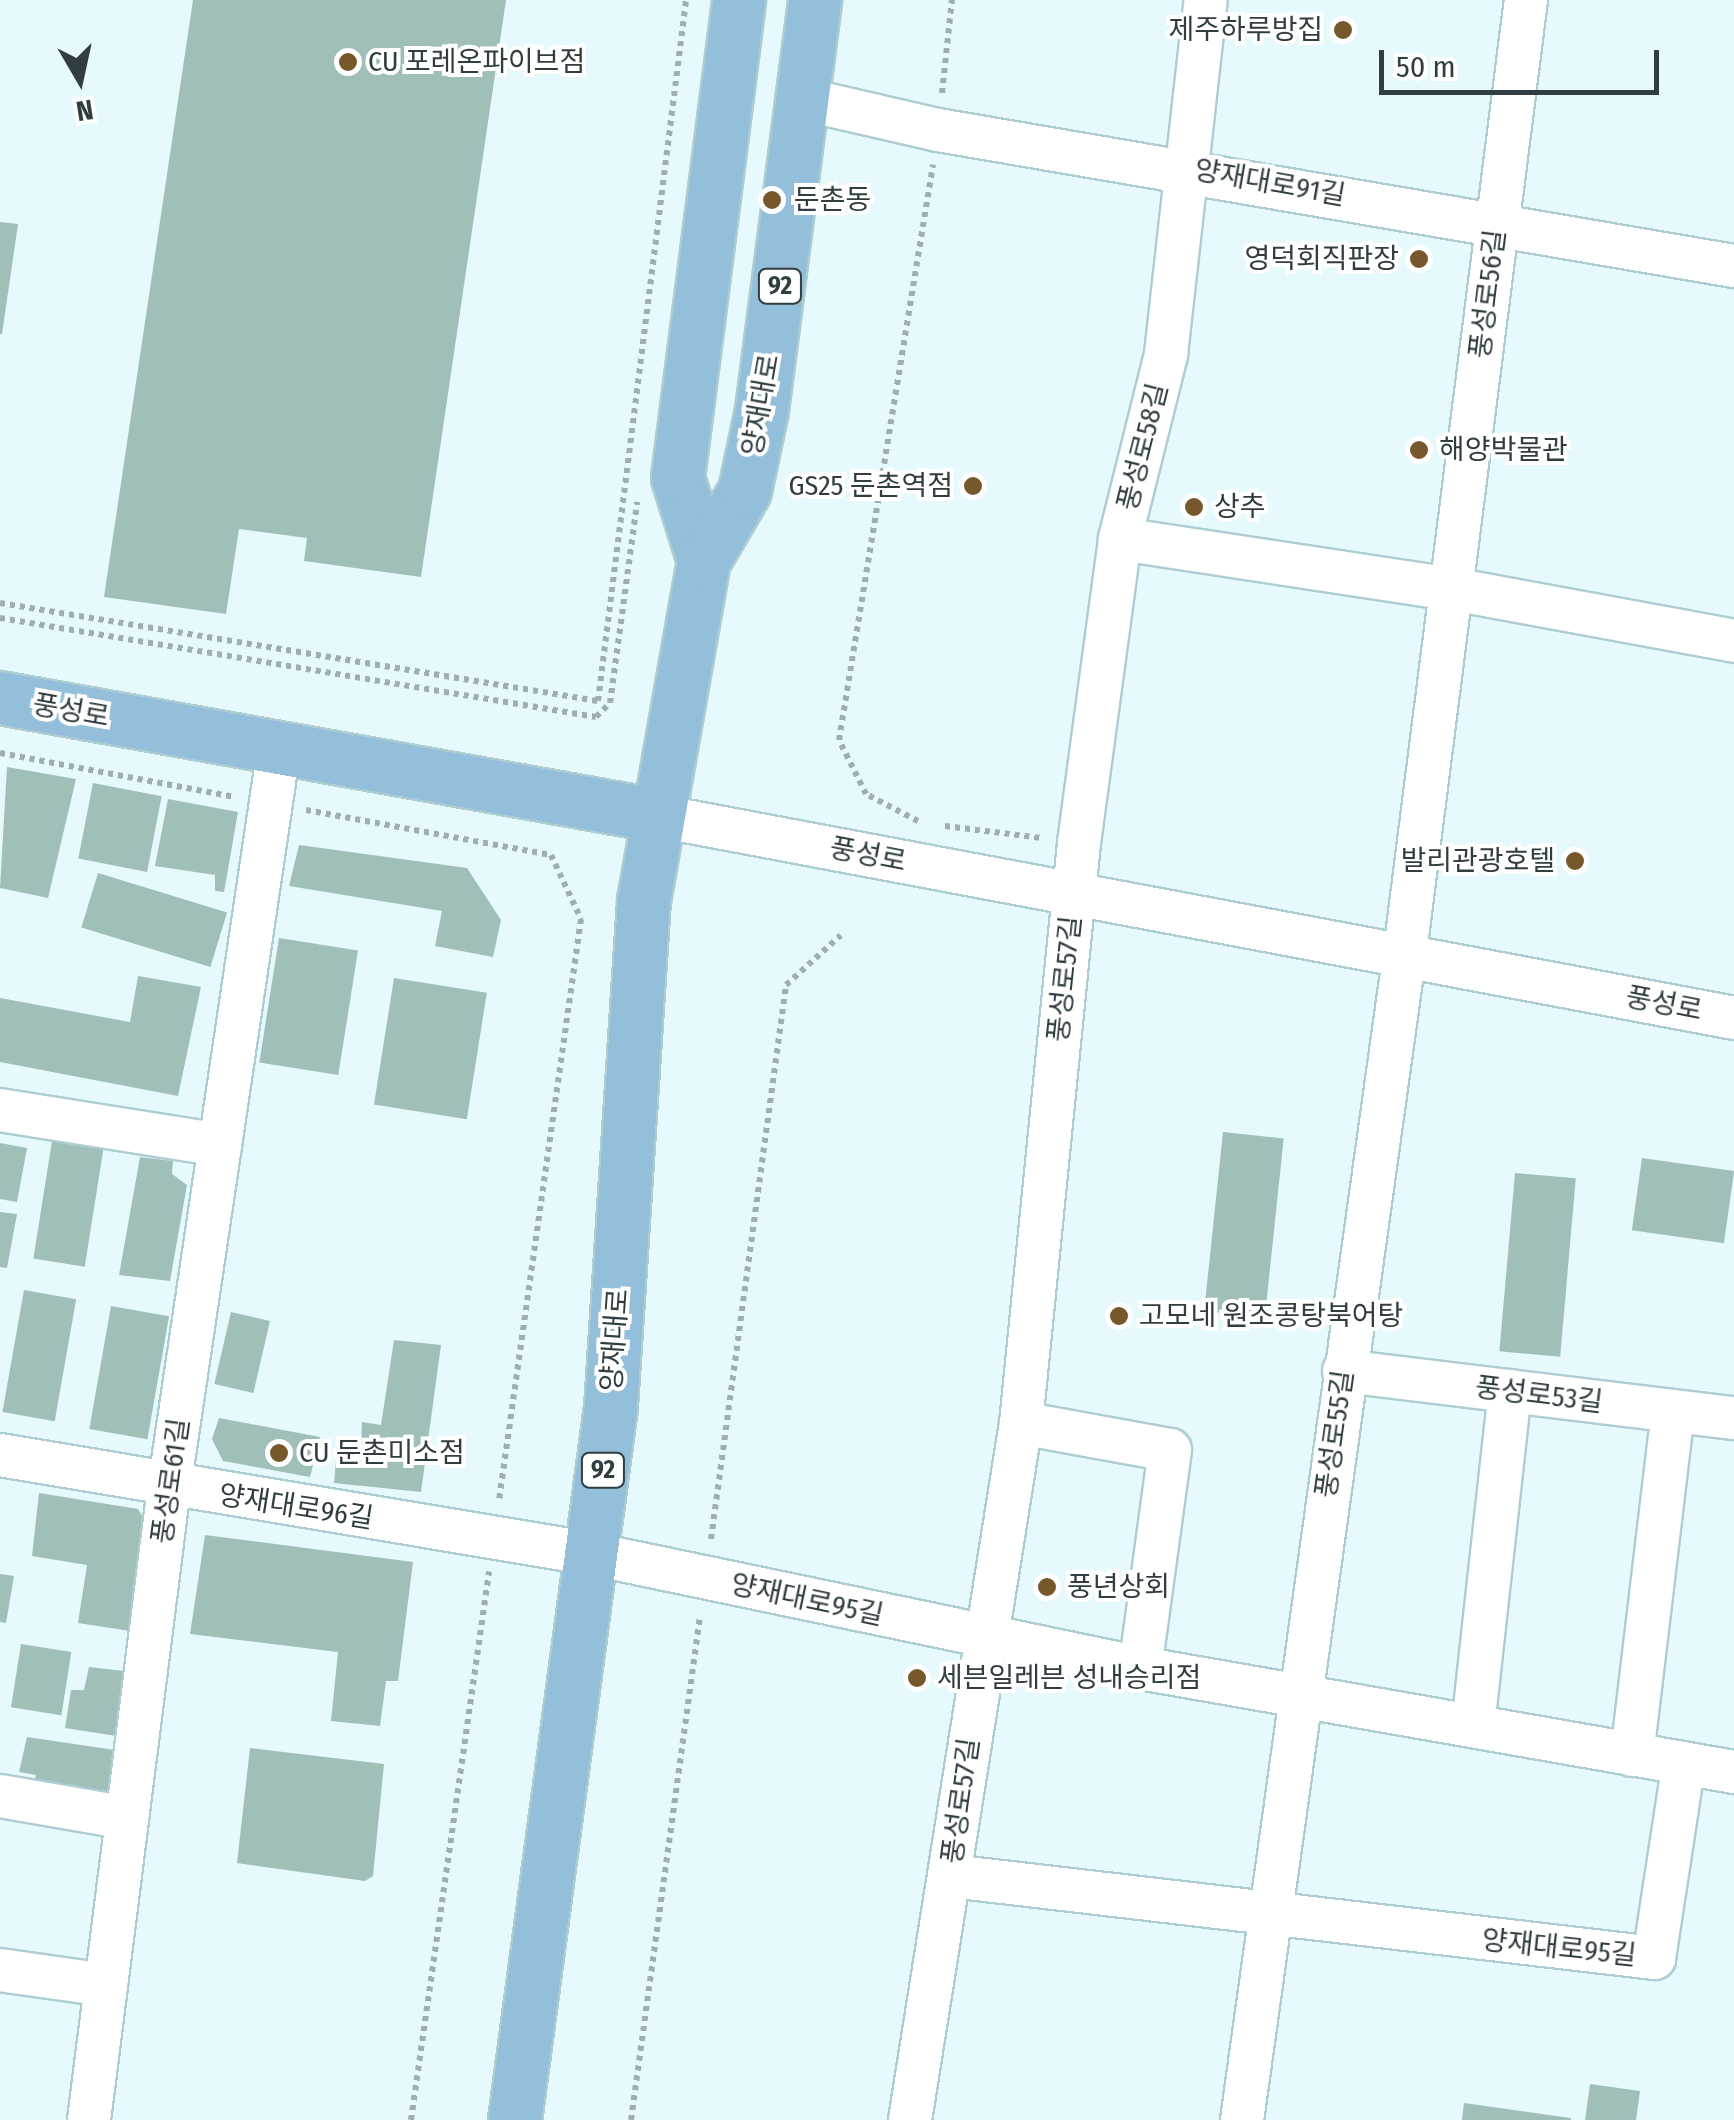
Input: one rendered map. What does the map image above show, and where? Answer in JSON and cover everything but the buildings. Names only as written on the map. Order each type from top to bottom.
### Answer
[{"type":"main road","name":"양재대로","points":[[704,560],[678,478],[740,0]]},
{"type":"main road","name":"양재대로","points":[[516,2120],[611,1407],[644,900],[704,560],[746,491],[806,100],[815,0]]},
{"type":"main road","name":"풍성로","points":[[0,698],[660,816]]},
{"type":"street","name":"풍성로58길","points":[[1074,894],[1120,539],[1166,354],[1206,0]]},
{"type":"street","name":"풍성로56길","points":[[1405,952],[1526,0]]},
{"type":"street","name":"양재대로91길","points":[[806,100],[938,130],[1188,169],[1734,266]]},
{"type":"street","points":[[1120,539],[1452,589],[1734,641]]},
{"type":"street","name":"풍성로61길","points":[[89,2120],[170,1488],[279,748]]},
{"type":"street","name":"풍성로","points":[[660,816],[1405,952],[1734,1018]]},
{"type":"street","name":"풍성로57길","points":[[910,2120],[1021,1423],[1074,894]]},
{"type":"street","name":"풍성로55길","points":[[1242,2120],[1298,1696],[1405,952]]},
{"type":"street","points":[[0,1110],[220,1146]]},
{"type":"street","name":"풍성로53길","points":[[1344,1371],[1734,1418]]},
{"type":"street","points":[[1473,1726],[1510,1392]]},
{"type":"street","points":[[1632,1755],[1674,1411]]},
{"type":"street","points":[[1021,1423],[1170,1450],[1140,1668]]},
{"type":"street","name":"양재대로96길","points":[[0,1456],[170,1488],[593,1554]]},
{"type":"street","name":"양재대로95길","points":[[593,1554],[1140,1668],[1734,1772]]},
{"type":"street","name":"양재대로95길","points":[[1269,1916],[1654,1958],[1684,1764]]},
{"type":"street","points":[[0,1796],[127,1818]]},
{"type":"street","points":[[951,1876],[1269,1916]]},
{"type":"street","points":[[0,1970],[106,1985]]},
{"type":"path","points":[[0,603],[598,701],[686,0]]},
{"type":"path","points":[[952,0],[938,130],[839,740],[866,794],[902,817],[1079,843]]},
{"type":"path","points":[[0,618],[596,717],[610,703]]},
{"type":"path","points":[[631,2120],[786,985],[841,935]]},
{"type":"place","name":"제주하루방집","points":[[1343,30]]},
{"type":"place","name":"CU 포레온파이브점","points":[[348,62]]},
{"type":"place","name":"둔촌동","points":[[772,200]]},
{"type":"place","name":"영덕회직판장","points":[[1419,259]]},
{"type":"place","name":"해양박물관","points":[[1419,450]]},
{"type":"place","name":"GS25 둔촌역점","points":[[973,486]]},
{"type":"place","name":"상추","points":[[1194,507]]},
{"type":"place","name":"발리관광호텔","points":[[1575,861]]},
{"type":"place","name":"고모네 원조콩탕북어탕","points":[[1119,1316]]},
{"type":"place","name":"CU 둔촌미소점","points":[[279,1453]]},
{"type":"place","name":"풍년상회","points":[[1047,1587]]},
{"type":"place","name":"세븐일레븐 성내승리점","points":[[917,1678]]}]
